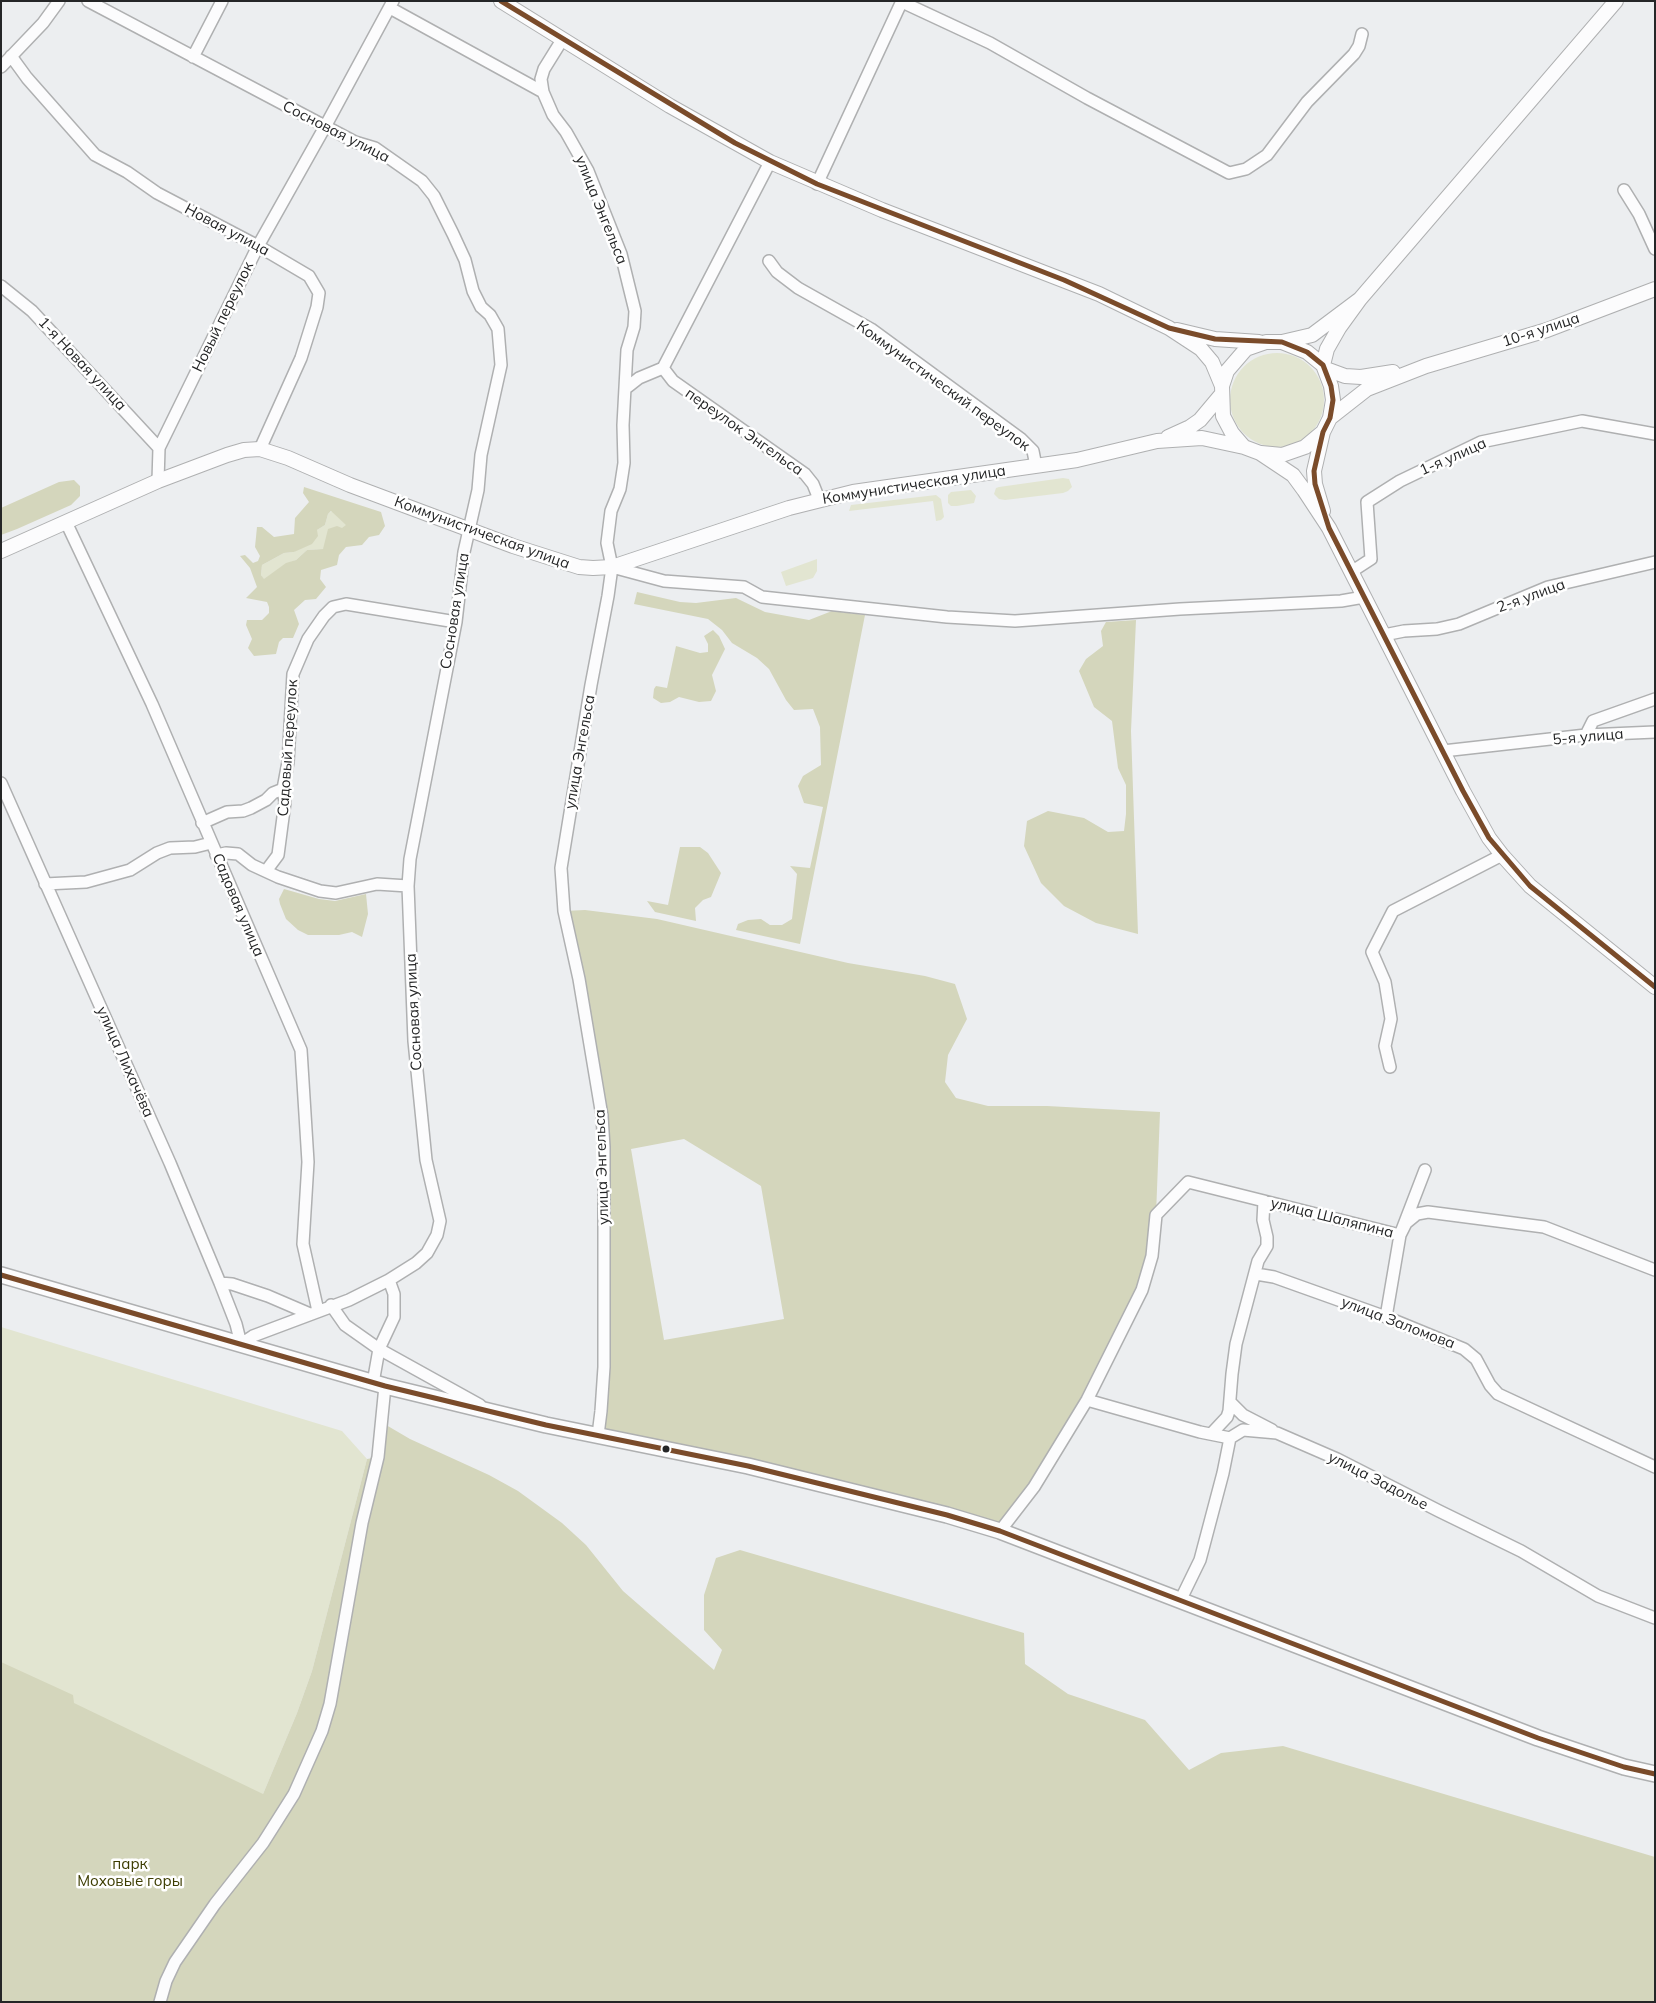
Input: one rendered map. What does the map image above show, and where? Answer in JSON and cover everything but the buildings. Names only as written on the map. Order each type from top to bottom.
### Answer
[{"type":"main road","points":[[1,1275],[379,1384],[498,1413],[748,1466],[902,1502],[1000,1531],[1538,1738],[1592,1757],[1655,1774]]},
{"type":"street","points":[[1,67],[43,23],[58,1]]},
{"type":"street","name":"Сосновая улица","points":[[88,1],[355,142],[376,148],[422,180],[434,196],[461,251],[473,291],[481,307],[490,315],[498,329],[501,365],[481,455],[478,490],[469,529],[456,622],[410,859],[408,886],[414,1041],[426,1160],[440,1221],[437,1235],[427,1253],[416,1263],[390,1280],[349,1300],[331,1305],[253,1336],[241,1344]]},
{"type":"street","points":[[193,57],[222,1]]},
{"type":"street","points":[[501,1],[670,106],[770,162],[817,184],[1073,284],[1169,328],[1201,349],[1212,362],[1221,390],[1223,416],[1232,433],[1244,446],[1260,453],[1293,475],[1329,528],[1477,816],[1502,855],[1530,886],[1655,987]]},
{"type":"street","points":[[1324,367],[1327,349],[1339,328],[1360,299],[1616,1]]},
{"type":"street","points":[[817,184],[902,2],[990,43],[1087,98],[1229,173],[1246,169],[1267,156],[1307,102],[1354,54],[1359,46],[1362,34]]},
{"type":"street","points":[[391,5],[543,92]]},
{"type":"street","name":"Новый переулок","points":[[158,481],[159,448],[258,246],[326,126],[391,5]]},
{"type":"street","name":"улица Энгельса","points":[[562,40],[544,69],[541,79],[543,92],[553,115],[566,132],[588,171],[621,254],[635,311],[634,327],[626,350],[623,425],[624,463],[620,489],[611,511],[607,543],[612,567],[561,868],[564,911],[579,979],[602,1116],[604,1147],[604,1367],[602,1412],[598,1434]]},
{"type":"street","name":"Новая улица","points":[[11,56],[27,78],[95,155],[127,172],[157,193],[258,246],[309,276],[319,293],[317,307],[301,358],[260,449]]},
{"type":"street","points":[[625,389],[639,378],[663,368],[758,189],[770,162]]},
{"type":"street","points":[[1624,190],[1639,214],[1655,249]]},
{"type":"street","name":"Коммунистический переулок","points":[[769,261],[777,272],[798,288],[871,329],[1021,439],[1033,451],[1036,466]]},
{"type":"street","name":"1-я Новая улица","points":[[1,286],[32,311],[159,448]]},
{"type":"street","name":"10-я улица","points":[[1330,418],[1367,389],[1426,366],[1547,330],[1655,289]]},
{"type":"street","points":[[1169,328],[1215,339],[1282,342],[1312,335],[1360,299]]},
{"type":"street","points":[[1221,390],[1227,371],[1246,349],[1266,342]]},
{"type":"street","points":[[1282,342],[1307,352],[1324,367],[1331,386],[1333,400],[1330,418],[1323,432],[1314,471],[1315,484],[1329,528]]},
{"type":"street","name":"10-я улица","points":[[1324,367],[1345,376],[1361,378],[1426,366]]},
{"type":"street","name":"переулок Энгельса","points":[[663,368],[673,381],[805,474],[813,484],[819,499]]},
{"type":"street","name":"Коммунистическая улица","points":[[1157,441],[1190,427],[1200,420],[1221,390]]},
{"type":"street","name":"1-я улица","points":[[1352,572],[1371,559],[1367,502],[1400,481],[1481,442],[1582,422],[1655,434]]},
{"type":"street","points":[[1260,453],[1282,455],[1305,447],[1323,432]]},
{"type":"street","name":"Коммунистическая улица","points":[[1,551],[158,481],[244,450],[260,449],[288,458],[350,484],[538,555],[579,567],[612,567],[789,508],[853,492],[1077,460],[1157,441],[1202,438],[1244,446]]},
{"type":"street","name":"Садовая улица","points":[[66,522],[152,704],[301,1050],[308,1162],[303,1244],[314,1312]]},
{"type":"street","name":"2-я улица","points":[[1384,635],[1404,631],[1437,629],[1459,624],[1548,587],[1655,562]]},
{"type":"street","points":[[612,567],[664,581],[744,588],[762,597],[947,617],[1006,620],[1053,619],[1180,609],[1341,601],[1364,597]]},
{"type":"street","name":"Садовый переулок","points":[[266,871],[278,855],[285,802],[284,789],[288,762],[293,674],[308,639],[328,611],[340,604],[346,604],[456,622]]},
{"type":"street","points":[[1586,735],[1593,722],[1655,699]]},
{"type":"street","name":"5-я улица","points":[[1443,751],[1586,735],[1655,732]]},
{"type":"street","name":"улица Лихачёва","points":[[1,783],[166,1154],[220,1283],[236,1324],[241,1344]]},
{"type":"street","points":[[202,823],[226,812],[243,811],[251,808],[266,800],[273,793],[284,789]]},
{"type":"street","points":[[45,884],[93,880],[130,870],[170,848],[196,847],[211,843]]},
{"type":"street","points":[[216,855],[226,853],[238,854],[252,865],[278,877],[320,891],[336,893],[377,884],[408,886]]},
{"type":"street","points":[[1390,1067],[1385,1046],[1391,1019],[1386,982],[1372,952],[1393,911],[1502,855]]},
{"type":"street","points":[[1386,1317],[1400,1235],[1425,1170]]},
{"type":"street","name":"улица Шаляпина","points":[[1087,1400],[1132,1315],[1142,1290],[1152,1256],[1156,1215],[1188,1182],[1400,1235],[1406,1223],[1417,1214],[1428,1212],[1544,1227],[1655,1270]]},
{"type":"street","points":[[1212,1433],[1227,1417],[1236,1344],[1258,1261],[1267,1246],[1263,1220],[1264,1201]]},
{"type":"street","name":"улица Заломова","points":[[1256,1274],[1274,1277],[1386,1317],[1470,1353],[1490,1385],[1498,1394],[1655,1467]]},
{"type":"street","points":[[160,2002],[166,1981],[189,1941],[250,1861],[294,1794],[322,1731],[330,1704],[362,1523],[378,1457],[379,1349],[394,1317],[394,1294],[390,1280]]},
{"type":"street","points":[[220,1283],[232,1284],[314,1312]]},
{"type":"street","points":[[331,1305],[345,1325],[379,1349],[452,1390],[498,1413]]},
{"type":"street","points":[[1000,1531],[1034,1487],[1087,1400],[1200,1432],[1230,1438],[1221,1482],[1200,1560],[1180,1600]]},
{"type":"street","points":[[1230,1402],[1243,1415],[1277,1433]]},
{"type":"street","name":"улица Задолье","points":[[1230,1438],[1243,1430],[1277,1433],[1337,1459],[1521,1551],[1598,1596],[1655,1618]]},
{"type":"green space","points":[[1277,353],[1295,357],[1310,367],[1320,382],[1324,400],[1320,418],[1310,433],[1295,443],[1277,447],[1259,443],[1244,433],[1234,418],[1230,400],[1234,382],[1244,367],[1259,357]]},
{"type":"green space","points":[[1063,478],[1069,479],[1072,487],[1063,493],[1005,500],[999,499],[994,494],[996,488],[999,487]]},
{"type":"green space","points":[[74,480],[80,486],[80,496],[71,505],[1,535],[1,508],[59,482]]},
{"type":"green space","points":[[304,487],[381,512],[385,526],[379,535],[369,537],[362,545],[346,547],[339,555],[337,565],[321,570],[320,579],[326,587],[316,599],[305,600],[294,610],[299,624],[293,638],[283,638],[279,642],[276,654],[254,656],[248,648],[252,639],[246,625],[247,620],[262,620],[269,613],[269,607],[267,602],[246,598],[257,587],[250,568],[240,556],[245,555],[253,563],[258,561],[260,556],[255,547],[257,527],[262,527],[274,537],[294,534],[295,518],[309,502],[303,493]],"holes":[[[331,511],[346,525],[342,528],[337,526],[328,529],[323,549],[307,550],[296,560],[286,563],[264,579],[261,575],[262,565],[284,553],[294,552],[312,544],[318,536],[317,530],[325,525],[328,514]]]},
{"type":"green space","points":[[971,490],[976,496],[974,503],[951,506],[948,503],[948,495],[951,492]]},
{"type":"green space","points":[[936,495],[941,499],[944,517],[936,521],[933,501],[849,511],[851,505]]},
{"type":"green space","points":[[332,511],[347,525],[323,549],[307,550],[296,560],[286,564],[264,580],[261,575],[262,565],[284,553],[294,552],[325,525],[328,514]]},
{"type":"green space","points":[[817,559],[817,571],[813,578],[786,586],[781,572]]},
{"type":"green space","points":[[637,592],[680,602],[696,603],[736,598],[765,612],[809,620],[832,611],[865,615],[800,944],[736,930],[738,924],[748,920],[761,919],[770,925],[782,925],[792,919],[797,874],[790,866],[810,868],[823,807],[804,803],[798,786],[803,776],[821,765],[820,727],[813,709],[794,710],[786,700],[769,669],[757,658],[732,643],[722,630],[708,619],[634,604]]},
{"type":"green space","points":[[1136,620],[1131,731],[1138,934],[1096,923],[1064,906],[1041,883],[1024,846],[1027,821],[1048,811],[1084,818],[1108,832],[1124,831],[1126,785],[1118,768],[1112,721],[1094,707],[1079,671],[1086,659],[1103,646],[1101,631],[1106,622]]},
{"type":"green space","points":[[713,630],[719,636],[725,649],[712,675],[716,691],[711,701],[699,702],[679,697],[670,702],[661,703],[653,698],[656,686],[667,688],[676,646],[700,653],[708,652],[708,644],[704,636]]},
{"type":"green space","points":[[680,847],[700,847],[708,853],[721,873],[711,897],[703,900],[695,908],[696,921],[655,912],[647,901],[668,905]]},
{"type":"green space","points":[[284,889],[319,899],[335,901],[366,894],[368,914],[362,937],[352,932],[339,935],[308,935],[298,930],[286,919],[280,904],[279,899]]},
{"type":"green space","points":[[585,910],[657,919],[848,963],[925,976],[955,984],[967,1019],[948,1055],[945,1082],[956,1098],[988,1106],[1047,1106],[1160,1112],[1156,1215],[1152,1256],[1087,1400],[1000,1531],[598,1435],[604,1147],[564,911]],"holes":[[[684,1139],[761,1186],[784,1319],[664,1340],[631,1149]]]},
{"type":"green space","name":"парк Моховые горы","points":[[1,1327],[342,1431],[367,1459],[312,1671],[297,1713],[263,1794],[1,2002]]},
{"type":"green space","name":"парк Моховые горы","points":[[381,1422],[410,1439],[489,1475],[518,1491],[562,1523],[586,1545],[623,1591],[714,1670],[722,1650],[704,1630],[704,1595],[716,1558],[740,1550],[1024,1633],[1025,1664],[1068,1694],[1145,1720],[1189,1770],[1221,1753],[1283,1746],[1655,1857],[1655,2002],[1,2002],[1,1662],[73,1695],[74,1703],[263,1794],[297,1713],[312,1671],[367,1459],[378,1457]]},
{"type":"transit line","points":[[501,1],[735,143],[817,184],[1064,280],[1169,328],[1215,339],[1282,342],[1307,352],[1323,365],[1331,386],[1333,400],[1330,418],[1323,432],[1314,471],[1315,484],[1329,528],[1463,791],[1489,838],[1530,886],[1655,987]]},
{"type":"transit line","points":[[1,1275],[385,1386],[546,1425],[748,1466],[947,1515],[1000,1531],[1538,1738],[1624,1767],[1655,1774]]}]
